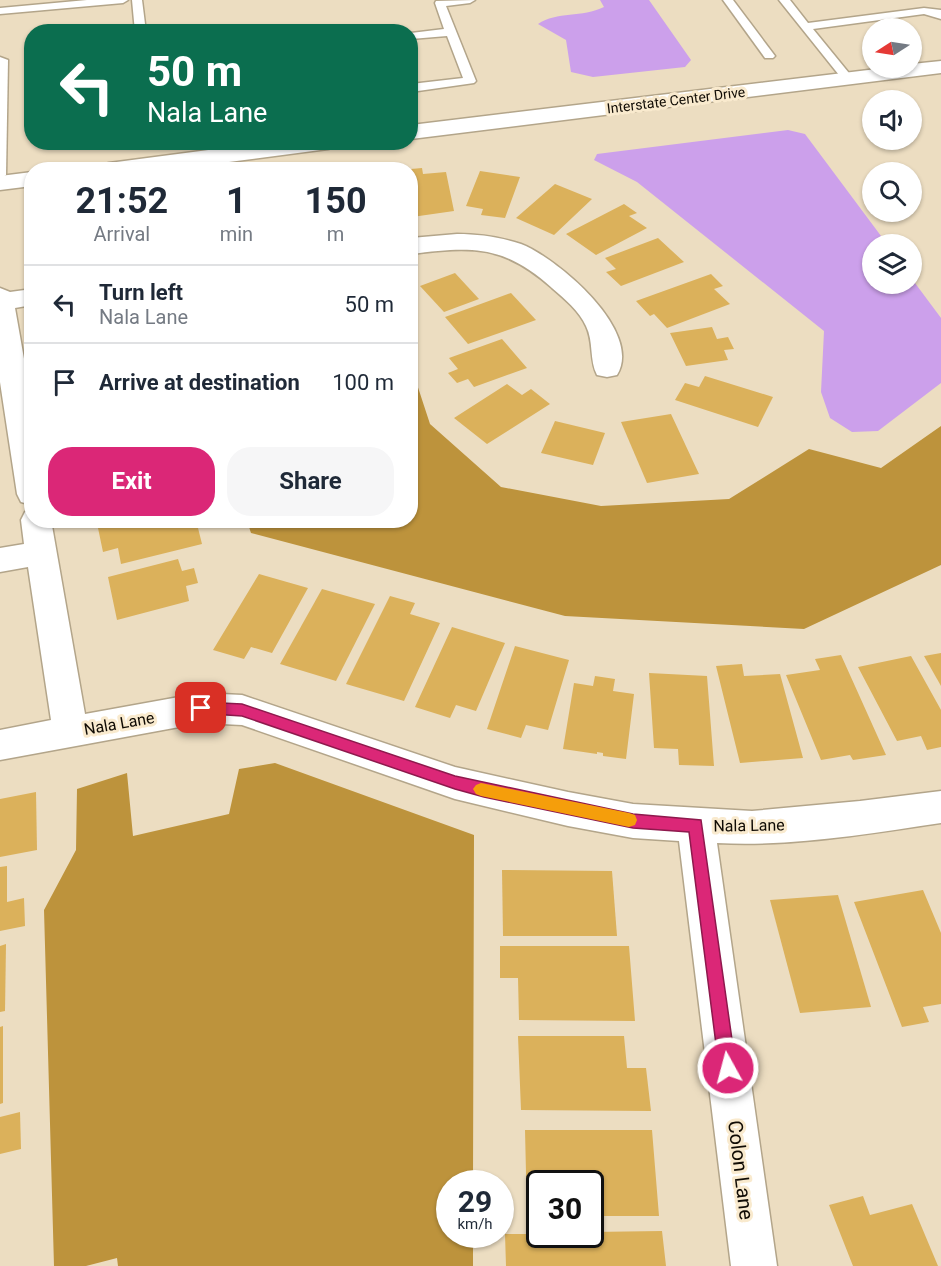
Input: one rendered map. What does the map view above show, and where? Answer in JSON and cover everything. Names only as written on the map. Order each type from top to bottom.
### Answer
[{"type":"street","name":"Interstate Center Drive","points":[[418,131],[941,67]]},
{"type":"street","points":[[172,162],[265,150]]},
{"type":"street","points":[[0,183],[24,180]]},
{"type":"street","points":[[418,245],[470,240],[499,244],[524,253],[546,267],[590,310],[604,336],[607,368]]},
{"type":"street","points":[[0,296],[24,446]]},
{"type":"street","points":[[0,301],[24,298]]},
{"type":"street","points":[[37,528],[70,731]]},
{"type":"street","points":[[0,560],[41,553]]},
{"type":"street","name":"Nala Lane","points":[[0,745],[201,708],[242,710],[474,788],[633,821],[752,828],[860,818],[941,807]]},
{"type":"street","name":"Colon Lane","points":[[696,825],[754,1266]]},
{"type":"lane","points":[[0,11],[123,0]]},
{"type":"lane","points":[[137,0],[140,24]]},
{"type":"lane","points":[[418,87],[470,81],[440,3],[470,0]]},
{"type":"lane","points":[[728,0],[769,56]]},
{"type":"lane","points":[[784,0],[847,78]]},
{"type":"lane","points":[[926,0],[940,15]]},
{"type":"lane","points":[[806,28],[814,24],[924,11],[940,15]]},
{"type":"lane","points":[[418,35],[451,32]]},
{"type":"lane","points":[[0,60],[2,60],[0,175]]},
{"type":"shaded area","points":[[600,0],[649,0],[691,60],[685,67],[593,77],[571,72],[566,40],[538,24],[553,17],[604,7]]},
{"type":"shaded area","points":[[788,130],[805,134],[862,210],[862,222],[871,222],[880,234],[862,234],[862,294],[922,292],[941,318],[941,383],[878,431],[852,432],[830,418],[821,392],[824,331],[637,182],[594,160],[597,154]]},
{"type":"shaded area","points":[[418,387],[430,424],[501,487],[601,506],[729,499],[809,449],[881,468],[941,426],[941,565],[804,629],[565,616],[251,533],[249,528],[418,528]]},
{"type":"shaded area","points":[[275,763],[474,835],[473,1170],[436,1170],[436,1248],[473,1248],[473,1266],[118,1266],[117,1258],[86,1266],[54,1266],[44,910],[76,850],[77,789],[127,773],[133,836],[229,814],[239,769]]},
{"type":"building","points":[[418,168],[422,168],[423,174],[446,172],[454,211],[418,216]]},
{"type":"building","points":[[480,171],[520,177],[505,218],[481,215],[483,209],[466,206]]},
{"type":"building","points":[[555,184],[592,199],[554,235],[516,218]]},
{"type":"building","points":[[624,204],[637,213],[629,216],[647,228],[596,255],[566,234]]},
{"type":"building","points":[[658,238],[684,262],[621,286],[606,272],[616,269],[605,258]]},
{"type":"building","points":[[455,273],[479,299],[444,312],[420,286]]},
{"type":"building","points":[[711,274],[723,286],[714,289],[730,304],[667,328],[654,314],[650,316],[636,301]]},
{"type":"building","points":[[511,293],[536,320],[468,344],[445,317]]},
{"type":"building","points":[[712,327],[717,339],[728,337],[734,349],[724,350],[728,360],[686,366],[670,333]]},
{"type":"building","points":[[502,339],[527,368],[474,387],[468,379],[457,383],[448,373],[458,369],[449,358]]},
{"type":"building","points":[[705,376],[773,397],[758,427],[675,400],[685,383],[699,387]]},
{"type":"building","points":[[507,384],[522,395],[531,389],[550,404],[487,444],[454,418]]},
{"type":"building","points":[[671,414],[699,474],[647,483],[621,422]]},
{"type":"building","points":[[555,421],[605,433],[593,465],[541,453]]},
{"type":"building","points":[[98,528],[198,528],[202,544],[121,564],[118,548],[103,552]]},
{"type":"building","points":[[178,559],[182,571],[194,568],[198,583],[186,586],[189,601],[117,620],[108,577]]},
{"type":"building","points":[[259,574],[308,588],[272,653],[251,647],[244,659],[213,650]]},
{"type":"building","points":[[322,589],[375,604],[336,681],[280,664]]},
{"type":"building","points":[[390,596],[415,603],[410,614],[440,623],[404,701],[346,684]]},
{"type":"building","points":[[452,627],[505,643],[476,711],[456,705],[450,718],[415,707]]},
{"type":"building","points":[[515,646],[569,660],[548,730],[526,725],[521,738],[487,729]]},
{"type":"building","points":[[941,653],[941,686],[924,656]]},
{"type":"building","points":[[841,655],[886,755],[853,760],[850,755],[821,760],[786,675],[820,670],[815,659]]},
{"type":"building","points":[[911,656],[941,710],[941,747],[927,750],[921,736],[897,741],[858,667]]},
{"type":"building","points":[[742,664],[744,676],[780,674],[803,758],[740,763],[716,666]]},
{"type":"building","points":[[649,673],[707,676],[714,766],[679,765],[678,749],[654,748]]},
{"type":"building","points":[[595,676],[615,679],[613,691],[634,694],[626,759],[603,756],[603,753],[597,752],[597,754],[563,749],[574,683],[593,686]]},
{"type":"building","points":[[36,792],[37,850],[0,857],[0,799]]},
{"type":"building","points":[[7,866],[7,902],[24,898],[25,926],[0,931],[0,867]]},
{"type":"building","points":[[502,870],[612,871],[617,936],[503,936]]},
{"type":"building","points":[[923,890],[941,933],[941,1004],[923,1007],[929,1022],[902,1027],[854,902]]},
{"type":"building","points":[[838,895],[871,1007],[800,1013],[770,900]]},
{"type":"building","points":[[6,944],[5,1011],[0,1012],[0,946]]},
{"type":"building","points":[[500,946],[629,946],[635,1021],[519,1020],[518,978],[500,978]]},
{"type":"building","points":[[3,1026],[3,1103],[0,1104],[0,1027]]},
{"type":"building","points":[[518,1036],[624,1036],[627,1068],[646,1068],[651,1111],[521,1110]]},
{"type":"building","points":[[20,1112],[21,1149],[0,1154],[0,1117]]},
{"type":"building","points":[[525,1130],[652,1130],[659,1216],[604,1216],[604,1170],[526,1170],[526,1173]]},
{"type":"building","points":[[863,1196],[870,1215],[912,1204],[938,1266],[853,1266],[829,1205]]},
{"type":"building","points":[[662,1231],[666,1266],[506,1266],[505,1248],[514,1248],[514,1234],[526,1234],[526,1248],[604,1248],[604,1232]]},
{"type":"slow traffic","points":[[481,789],[629,820]]},
{"type":"route","points":[[201,708],[242,710],[455,783],[484,790],[633,821],[696,825],[728,1068]]}]
